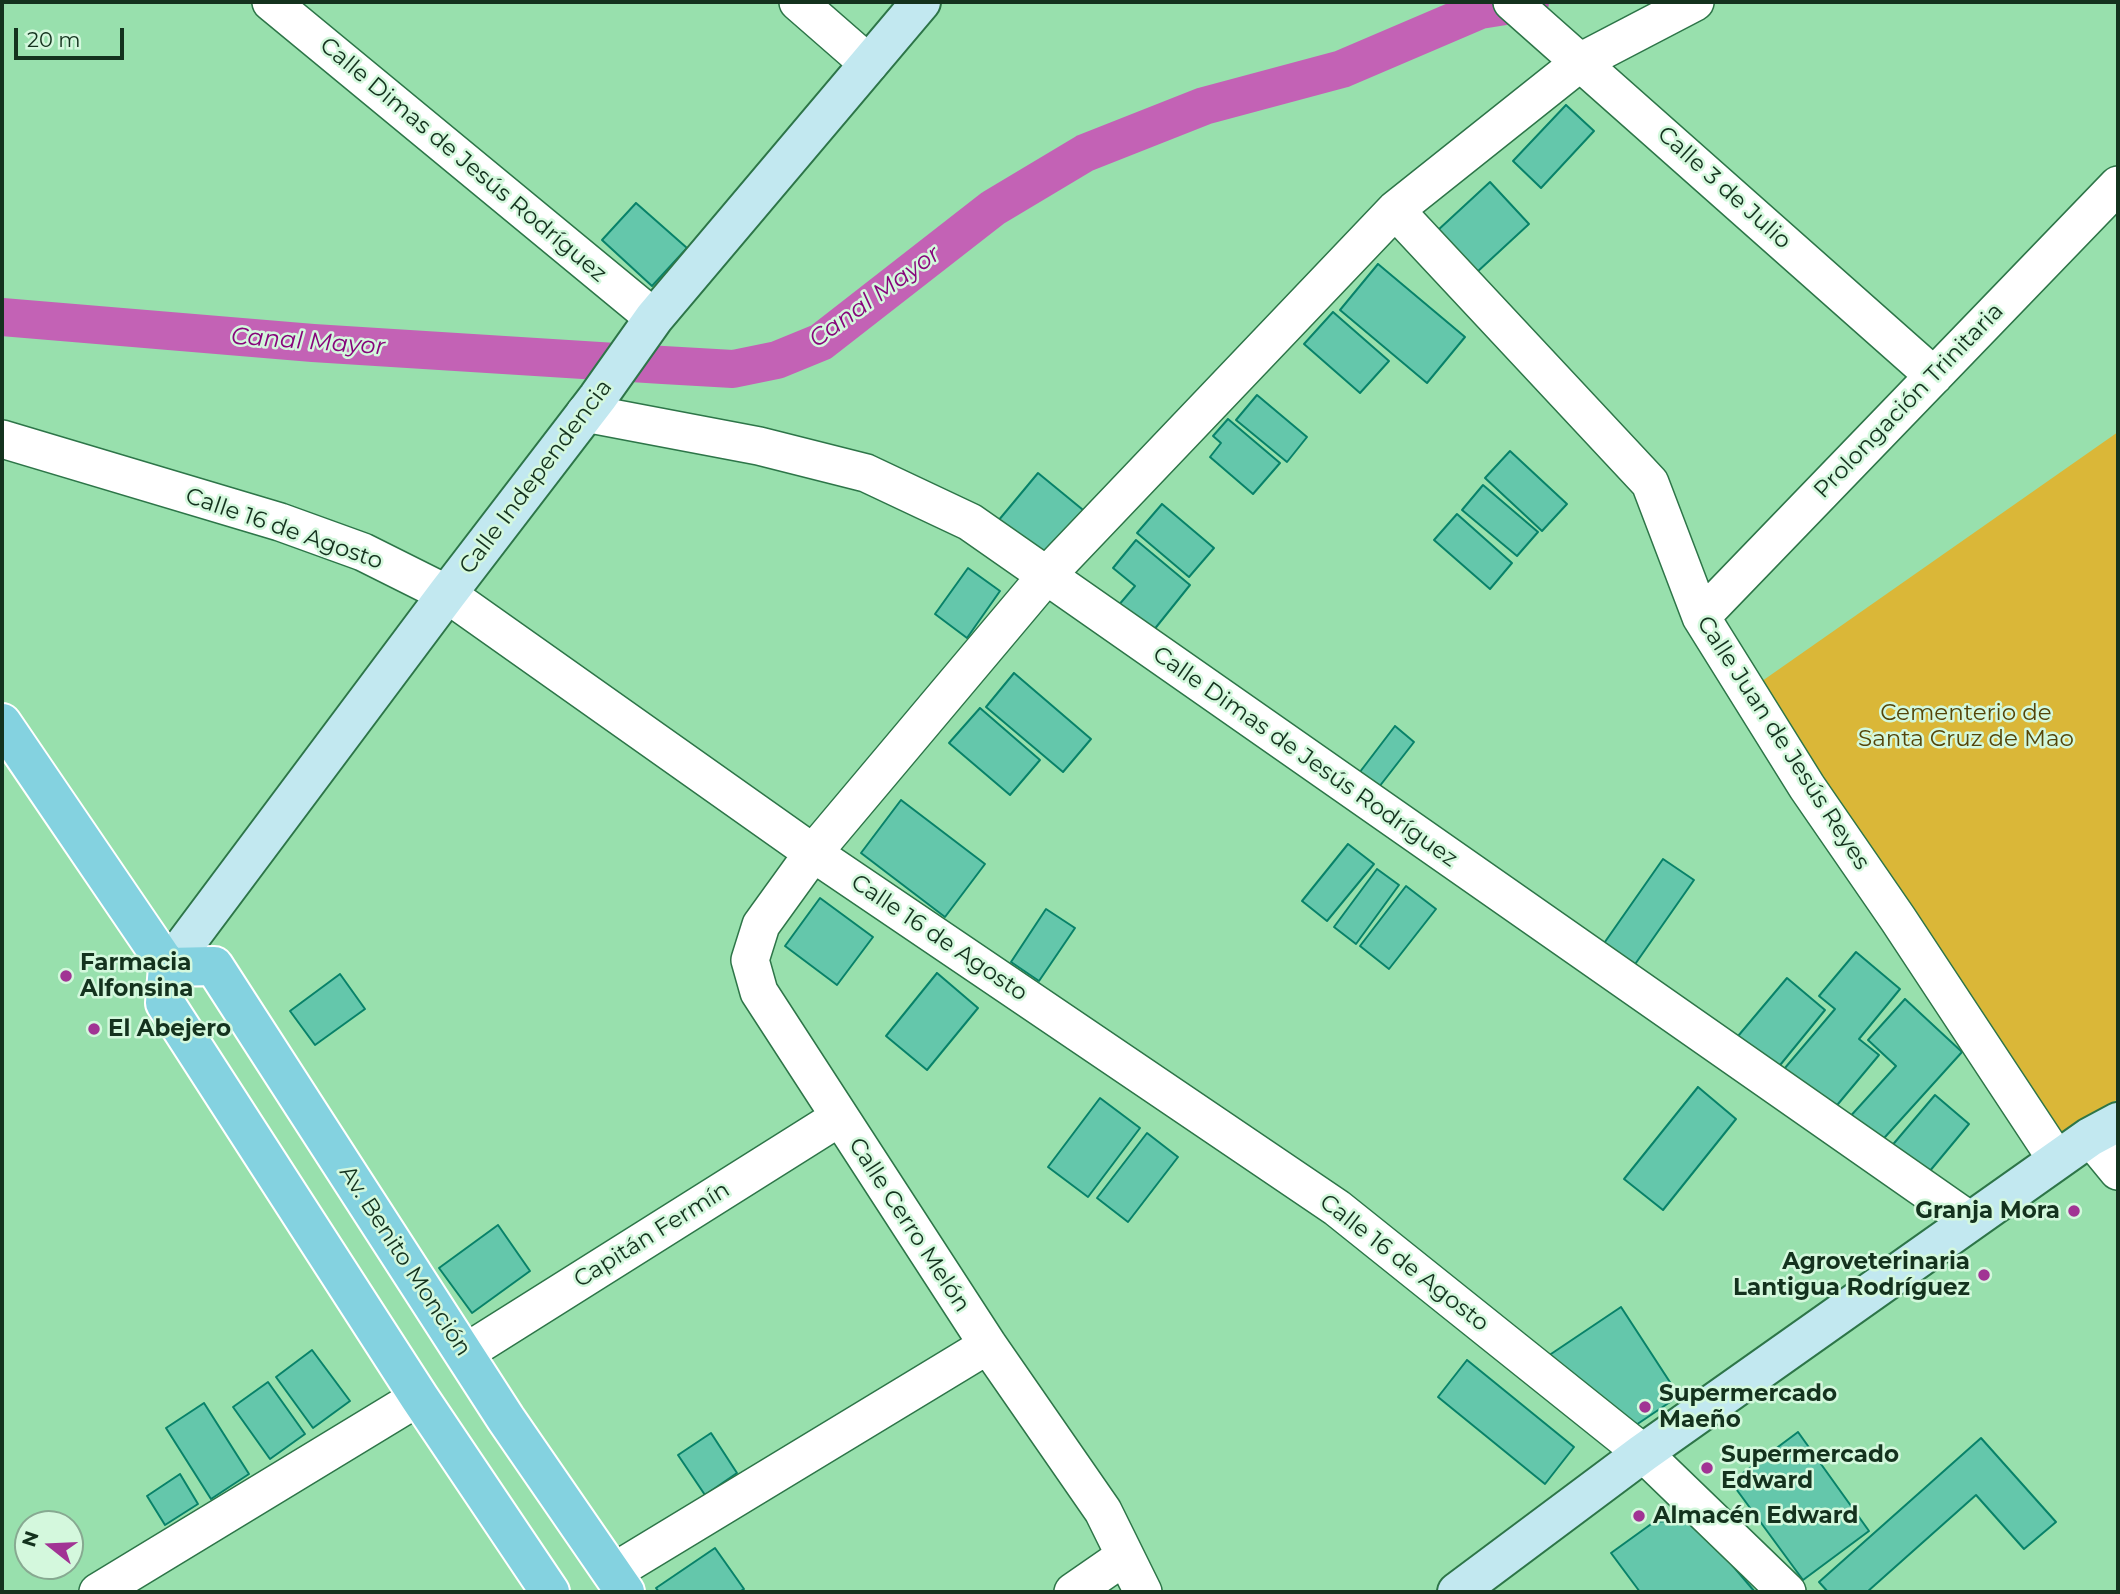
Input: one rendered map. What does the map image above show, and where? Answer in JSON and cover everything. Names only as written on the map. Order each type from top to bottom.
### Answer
[{"type":"main road","points":[[2,723],[168,967],[165,1003],[419,1397],[550,1592]]},
{"type":"main road","name":"Av. Benito Monción","points":[[168,967],[214,966],[506,1419],[619,1583]]},
{"type":"street","points":[[798,2],[869,64]]},
{"type":"street","name":"Calle Independencia","points":[[168,967],[651,323],[921,2]]},
{"type":"street","name":"Calle 3 de Julio","points":[[1512,2],[1582,61],[1934,376]]},
{"type":"street","name":"Calle Cerro Melón","points":[[1143,1592],[1103,1511],[988,1345],[758,992],[750,960],[761,925],[813,853],[1046,576],[1395,210],[1582,61],[1695,2]]},
{"type":"street","name":"Calle Dimas de Jesús Rodríguez","points":[[295,9],[651,323]]},
{"type":"street","name":"Prolongación Trinitaria","points":[[1701,617],[2118,185]]},
{"type":"street","name":"Calle Juan de Jesús Reyes","points":[[1395,210],[1650,484],[1701,617],[1807,787],[2057,1160]]},
{"type":"street","name":"Calle Dimas de Jesús Rodríguez","points":[[592,405],[866,474],[970,522],[1970,1221]]},
{"type":"street","name":"Calle 16 de Agosto","points":[[2,439],[280,522],[363,552],[447,594],[813,853],[1337,1208],[1643,1453],[1787,1592]]},
{"type":"street","name":"Capitán Fermín","points":[[465,1353],[839,1117]]},
{"type":"street","points":[[1457,1592],[1643,1453],[2104,1129],[2118,1171]]},
{"type":"street","points":[[619,1583],[988,1345]]},
{"type":"street","points":[[98,1592],[419,1397]]},
{"type":"street","points":[[1073,1592],[1125,1556]]},
{"type":"green space","name":"Cementerio de Santa Cruz de Mao","points":[[2118,432],[2118,1099],[2057,1138],[1755,686]]},
{"type":"building","points":[[1566,105],[1594,131],[1541,188],[1513,161]]},
{"type":"building","points":[[1490,182],[1529,224],[1476,273],[1437,231]]},
{"type":"building","points":[[636,203],[687,248],[652,286],[602,240]]},
{"type":"building","points":[[1378,264],[1465,337],[1427,383],[1340,310]]},
{"type":"building","points":[[1333,312],[1389,361],[1360,393],[1304,344]]},
{"type":"building","points":[[1257,395],[1307,437],[1287,462],[1236,420]]},
{"type":"building","points":[[1228,419],[1280,463],[1253,494],[1210,457],[1221,443],[1213,436]]},
{"type":"building","points":[[1510,451],[1567,504],[1542,531],[1485,478]]},
{"type":"building","points":[[1038,473],[1088,514],[1047,563],[998,521]]},
{"type":"building","points":[[1483,485],[1538,532],[1517,556],[1462,510]]},
{"type":"building","points":[[1162,504],[1214,548],[1189,577],[1137,533]]},
{"type":"building","points":[[1457,514],[1512,563],[1490,589],[1434,540]]},
{"type":"building","points":[[1136,540],[1190,585],[1145,641],[1112,613],[1135,586],[1113,568]]},
{"type":"building","points":[[968,568],[1000,591],[967,638],[935,614]]},
{"type":"building","points":[[1014,673],[1091,739],[1063,772],[986,707]]},
{"type":"building","points":[[980,708],[1040,760],[1010,795],[949,743]]},
{"type":"building","points":[[1395,726],[1414,742],[1372,796],[1353,781]]},
{"type":"building","points":[[901,800],[985,864],[945,917],[861,853]]},
{"type":"building","points":[[1348,844],[1374,864],[1327,921],[1302,901]]},
{"type":"building","points":[[1663,859],[1694,880],[1631,970],[1600,949]]},
{"type":"building","points":[[1377,869],[1399,885],[1356,944],[1334,927]]},
{"type":"building","points":[[1406,886],[1436,909],[1389,969],[1360,946]]},
{"type":"building","points":[[820,898],[873,937],[837,985],[785,946]]},
{"type":"building","points":[[1046,909],[1075,928],[1039,981],[1011,962]]},
{"type":"building","points":[[1856,952],[1900,989],[1859,1039],[1879,1055],[1828,1116],[1779,1075],[1835,1009],[1819,996]]},
{"type":"building","points":[[937,973],[978,1008],[927,1070],[886,1036]]},
{"type":"building","points":[[340,974],[365,1009],[315,1045],[290,1011]]},
{"type":"building","points":[[1787,978],[1825,1010],[1772,1075],[1733,1042]]},
{"type":"building","points":[[1905,999],[1962,1052],[1876,1147],[1847,1120],[1896,1066],[1868,1040]]},
{"type":"building","points":[[1698,1087],[1736,1119],[1663,1210],[1624,1179]]},
{"type":"building","points":[[1935,1095],[1969,1124],[1919,1184],[1884,1155]]},
{"type":"building","points":[[1100,1098],[1140,1128],[1088,1197],[1048,1167]]},
{"type":"building","points":[[1147,1133],[1178,1157],[1128,1222],[1097,1198]]},
{"type":"building","points":[[498,1225],[530,1271],[472,1313],[439,1268]]},
{"type":"building","points":[[1621,1307],[1679,1396],[1633,1427],[1545,1358]]},
{"type":"building","points":[[312,1350],[350,1401],[313,1428],[276,1377]]},
{"type":"building","points":[[1467,1360],[1574,1447],[1545,1484],[1438,1397]]},
{"type":"building","points":[[268,1382],[305,1434],[270,1459],[233,1407]]},
{"type":"building","points":[[204,1403],[249,1474],[211,1499],[166,1428]]},
{"type":"building","points":[[1798,1432],[1869,1531],[1803,1580],[1731,1482]]},
{"type":"building","points":[[711,1433],[737,1473],[705,1495],[678,1455]]},
{"type":"building","points":[[1981,1438],[2056,1522],[2024,1549],[1976,1495],[1867,1592],[1828,1592],[1819,1582]]},
{"type":"building","points":[[180,1474],[198,1504],[165,1525],[147,1496]]},
{"type":"building","points":[[1681,1520],[1699,1526],[1755,1592],[1640,1592],[1611,1553],[1654,1522]]},
{"type":"building","points":[[715,1548],[744,1589],[739,1592],[659,1592],[656,1588]]},
{"type":"waterway","name":"Canal Mayor","points":[[2,317],[313,343],[733,369],[777,360],[821,342],[993,208],[1085,153],[1204,106],[1342,69],[1480,10],[1530,2]]},
{"type":"place","name":"Farmacia Alfonsina","points":[[66,976]]},
{"type":"place","name":"El Abejero","points":[[94,1029]]},
{"type":"place","name":"Granja Mora","points":[[2074,1211]]},
{"type":"place","name":"Agroveterinaria Lantigua Rodríguez","points":[[1984,1275]]},
{"type":"place","name":"Supermercado Maeño","points":[[1645,1407]]},
{"type":"place","name":"Supermercado Edward","points":[[1707,1468]]},
{"type":"place","name":"Almacén Edward","points":[[1639,1516]]}]
